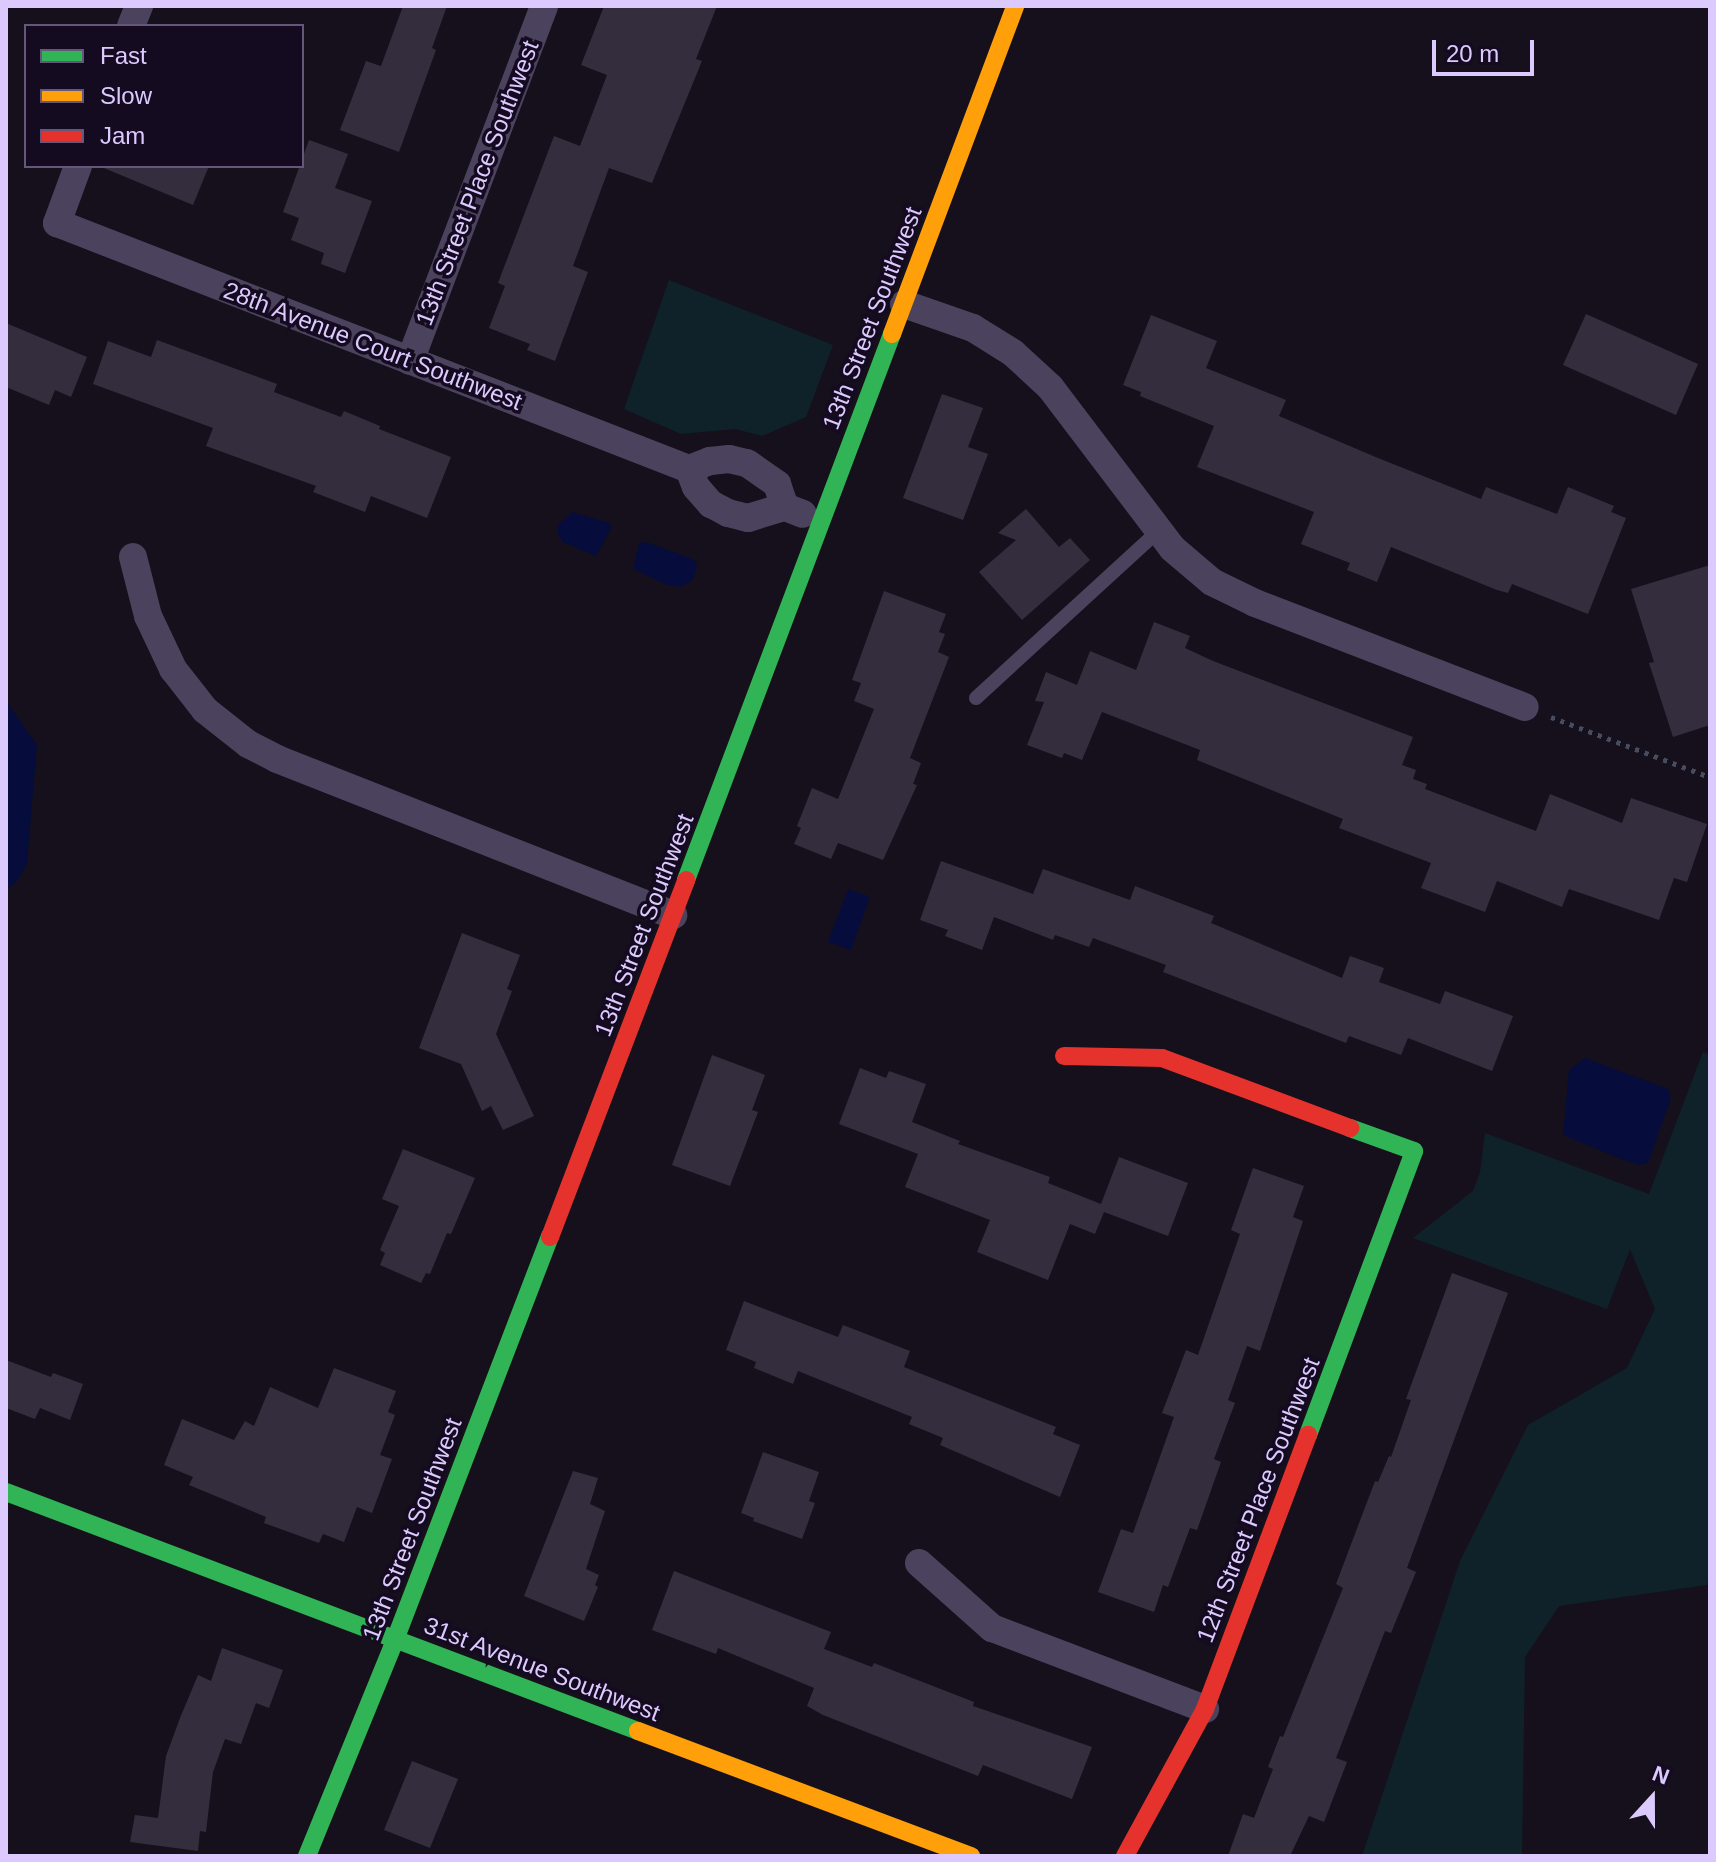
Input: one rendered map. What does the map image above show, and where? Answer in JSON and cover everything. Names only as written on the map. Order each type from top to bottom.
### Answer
[{"type":"street","name":"13th Street Place Southwest","points":[[410,361],[544,6]]},
{"type":"street","name":"13th Street Southwest","points":[[307,1856],[395,1640],[673,915],[1015,6]]},
{"type":"street","name":"28th Avenue Court Southwest","points":[[77,168],[57,223],[689,469]]},
{"type":"street","points":[[904,304],[973,328],[1013,353],[1050,387],[1172,548],[1212,582],[1255,603],[1525,707]]},
{"type":"street","points":[[785,507],[777,484],[747,463],[729,459],[710,461],[689,469],[696,487],[711,504],[728,513],[748,518],[785,507],[822,521]]},
{"type":"street","points":[[133,557],[148,616],[173,669],[205,710],[248,744],[277,759],[673,915]]},
{"type":"street","name":"12th Street Place Southwest","points":[[1064,1056],[1162,1058],[1414,1151],[1205,1709],[1125,1856]]},
{"type":"street","name":"31st Avenue Southwest","points":[[6,1492],[971,1856]]},
{"type":"street","points":[[919,1563],[992,1628],[1205,1709]]},
{"type":"lane","points":[[976,698],[1158,531]]},
{"type":"path","points":[[1525,707],[1710,777]]},
{"type":"shaded area","points":[[669,280],[833,345],[806,417],[762,436],[735,429],[681,434],[624,409]]},
{"type":"shaded area","points":[[572,512],[609,523],[612,527],[596,556],[563,542],[558,534],[558,525]]},
{"type":"shaded area","points":[[646,542],[693,559],[697,564],[693,580],[680,587],[667,585],[633,569],[639,543]]},
{"type":"shaded area","points":[[6,701],[37,745],[27,863],[18,880],[6,890]]},
{"type":"shaded area","points":[[848,889],[870,897],[851,950],[828,942]]},
{"type":"shaded area","points":[[1703,1052],[1710,1055],[1710,1574],[1707,1585],[1559,1606],[1525,1657],[1522,1856],[1362,1856],[1460,1561],[1528,1425],[1627,1368],[1655,1309],[1630,1249],[1607,1309],[1413,1238],[1473,1191],[1480,1172],[1485,1133],[1649,1194]]},
{"type":"shaded area","points":[[1585,1058],[1668,1089],[1671,1098],[1648,1163],[1639,1165],[1563,1135],[1569,1070]]},
{"type":"building","points":[[403,6],[447,6],[432,48],[436,50],[399,152],[340,130],[366,61],[381,66]]},
{"type":"building","points":[[604,6],[717,6],[696,59],[702,61],[652,183],[609,168],[573,266],[588,272],[555,361],[527,350],[530,344],[489,328],[505,286],[498,283],[554,136],[580,146],[607,75],[581,65]]},
{"type":"building","points":[[309,140],[348,154],[335,188],[372,201],[345,273],[321,264],[324,253],[291,240],[299,218],[283,212],[299,168],[304,168],[304,154]]},
{"type":"building","points":[[104,168],[208,168],[193,205]]},
{"type":"building","points":[[1586,314],[1698,364],[1676,415],[1563,365]]},
{"type":"building","points":[[1151,315],[1217,341],[1206,368],[1286,400],[1279,416],[1378,458],[1481,499],[1486,487],[1557,514],[1568,487],[1614,506],[1611,512],[1626,518],[1588,614],[1512,584],[1508,593],[1497,590],[1391,547],[1377,582],[1347,570],[1350,563],[1301,544],[1314,512],[1197,467],[1214,426],[1140,396],[1141,392],[1123,385]]},
{"type":"building","points":[[6,323],[87,357],[71,397],[55,390],[49,405],[6,387]]},
{"type":"building","points":[[157,340],[277,384],[274,392],[341,417],[344,411],[380,426],[379,429],[451,457],[427,518],[371,496],[365,512],[313,492],[316,486],[206,446],[213,428],[93,384],[108,341],[151,357]]},
{"type":"building","points":[[942,394],[983,408],[968,447],[988,454],[963,520],[903,498]]},
{"type":"building","points":[[1026,509],[1059,547],[1070,538],[1090,560],[1022,620],[979,572],[1016,540],[998,533]]},
{"type":"building","points":[[1710,565],[1710,725],[1673,737],[1649,663],[1654,662],[1631,589]]},
{"type":"building","points":[[884,591],[946,614],[939,632],[945,634],[938,652],[949,657],[910,758],[921,763],[913,784],[917,785],[883,860],[838,843],[831,859],[794,844],[801,828],[797,826],[812,788],[838,799],[874,709],[854,701],[861,683],[852,680]]},
{"type":"building","points":[[1154,622],[1190,636],[1185,648],[1213,661],[1413,737],[1402,765],[1416,770],[1413,779],[1427,784],[1425,789],[1536,831],[1550,794],[1622,823],[1631,798],[1707,824],[1687,882],[1674,878],[1659,920],[1569,889],[1562,907],[1497,881],[1485,912],[1421,888],[1431,863],[1339,828],[1343,819],[1197,760],[1200,750],[1102,712],[1082,760],[1064,753],[1062,758],[1027,745],[1044,702],[1035,701],[1046,672],[1077,685],[1090,651],[1136,670]]},
{"type":"building","points":[[941,861],[1033,894],[1043,869],[1130,900],[1135,886],[1214,916],[1211,923],[1342,978],[1350,956],[1384,968],[1379,982],[1440,1004],[1445,991],[1513,1016],[1492,1071],[1408,1038],[1401,1055],[1349,1036],[1346,1043],[1163,972],[1166,965],[1093,938],[1089,947],[1055,935],[1053,940],[994,917],[982,950],[945,936],[948,930],[920,920]]},
{"type":"building","points":[[462,933],[520,955],[507,989],[512,991],[496,1034],[534,1116],[503,1130],[491,1106],[482,1111],[461,1064],[419,1048]]},
{"type":"building","points":[[712,1055],[765,1075],[752,1110],[758,1112],[730,1186],[672,1165]]},
{"type":"building","points":[[860,1068],[886,1078],[889,1071],[926,1084],[912,1122],[960,1141],[958,1144],[1050,1177],[1048,1183],[1101,1204],[1119,1157],[1188,1183],[1168,1236],[1104,1212],[1095,1234],[1070,1224],[1048,1280],[977,1252],[990,1220],[905,1187],[918,1154],[839,1124]]},
{"type":"building","points":[[403,1149],[475,1178],[451,1234],[447,1233],[430,1274],[426,1273],[421,1283],[380,1265],[385,1253],[380,1250],[399,1206],[382,1199]]},
{"type":"building","points":[[1253,1168],[1304,1186],[1293,1217],[1303,1221],[1260,1351],[1247,1346],[1228,1400],[1235,1403],[1214,1459],[1221,1462],[1197,1530],[1190,1528],[1168,1587],[1163,1585],[1154,1612],[1098,1592],[1121,1529],[1133,1533],[1174,1417],[1162,1413],[1186,1350],[1198,1355],[1240,1234],[1231,1230]]},
{"type":"building","points":[[1452,1273],[1508,1293],[1407,1568],[1416,1572],[1391,1633],[1385,1631],[1336,1758],[1347,1762],[1324,1822],[1309,1816],[1290,1856],[1228,1856],[1243,1814],[1254,1818],[1273,1769],[1268,1767],[1343,1588],[1336,1584],[1375,1481],[1378,1482],[1391,1457],[1411,1400],[1406,1399]]},
{"type":"building","points":[[744,1301],[838,1337],[843,1325],[910,1351],[904,1367],[1056,1427],[1053,1434],[1080,1445],[1060,1497],[940,1445],[943,1438],[909,1424],[912,1417],[798,1371],[793,1384],[754,1368],[756,1362],[726,1350]]},
{"type":"building","points":[[6,1360],[51,1377],[53,1373],[83,1384],[70,1420],[40,1408],[35,1419],[6,1408]]},
{"type":"building","points":[[334,1368],[396,1391],[388,1412],[395,1415],[380,1455],[392,1459],[372,1513],[357,1507],[344,1542],[323,1534],[319,1543],[264,1523],[266,1517],[189,1485],[193,1477],[164,1465],[182,1419],[234,1440],[245,1421],[254,1426],[270,1387],[318,1408]]},
{"type":"building","points":[[763,1452],[819,1472],[809,1501],[815,1503],[802,1539],[753,1521],[754,1518],[741,1513]]},
{"type":"building","points":[[573,1471],[598,1478],[590,1504],[605,1511],[586,1569],[599,1575],[595,1585],[598,1587],[584,1621],[524,1596]]},
{"type":"building","points":[[674,1571],[831,1632],[824,1649],[872,1667],[874,1663],[974,1702],[973,1706],[1092,1747],[1072,1799],[983,1765],[978,1776],[823,1715],[807,1706],[814,1688],[718,1648],[716,1654],[652,1630]]},
{"type":"building","points":[[222,1648],[283,1670],[269,1708],[256,1703],[241,1744],[225,1739],[213,1772],[206,1832],[200,1831],[198,1851],[130,1842],[135,1815],[158,1818],[166,1756],[180,1718],[198,1675],[211,1681]]},
{"type":"building","points":[[412,1761],[458,1779],[430,1848],[384,1830]]},
{"type":"traffic: fast","points":[[686,880],[892,334]]},
{"type":"traffic: fast","points":[[1308,1435],[1414,1151],[1350,1128]]},
{"type":"traffic: fast","points":[[307,1856],[395,1640],[550,1237]]},
{"type":"traffic: fast","points":[[6,1492],[638,1731]]},
{"type":"traffic: slow","points":[[892,334],[1015,6]]},
{"type":"traffic: slow","points":[[638,1731],[971,1856]]},
{"type":"traffic: jam","points":[[550,1237],[686,880]]},
{"type":"traffic: jam","points":[[1064,1056],[1162,1058],[1350,1128]]},
{"type":"traffic: jam","points":[[1125,1856],[1205,1709],[1308,1435]]}]
